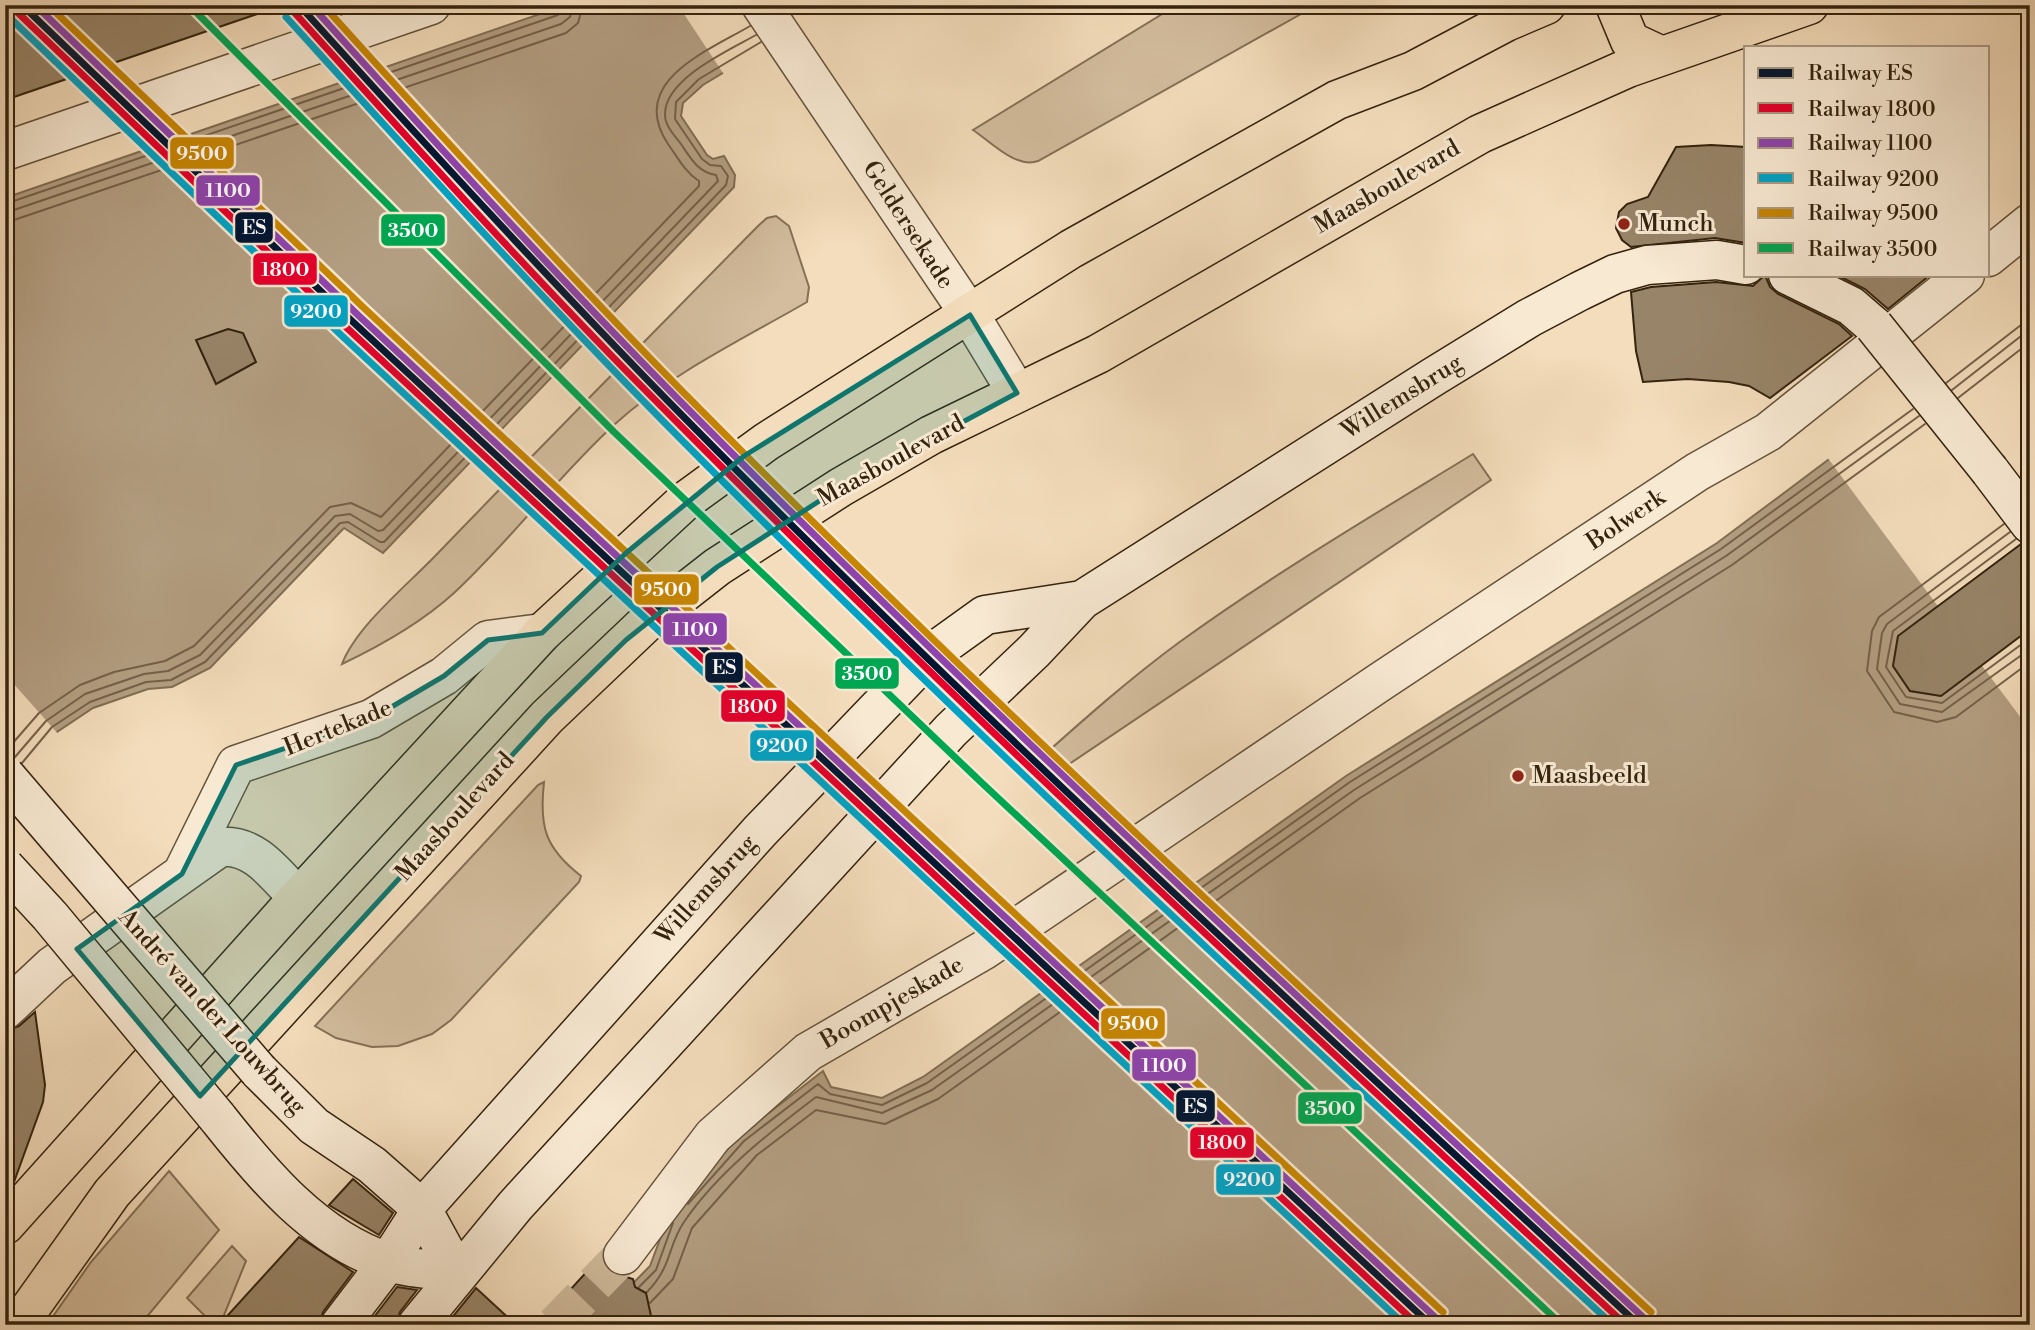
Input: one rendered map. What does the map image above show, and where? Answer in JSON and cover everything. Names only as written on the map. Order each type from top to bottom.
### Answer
[{"type":"main road","points":[[5,151],[431,5]]},
{"type":"main road","name":"Geldersekade","points":[[761,5],[970,315],[1017,393]]},
{"type":"main road","points":[[5,1225],[298,898],[542,633],[626,553],[744,456],[1062,255],[1337,100],[1413,71],[1506,22],[1546,5]]},
{"type":"main road","points":[[1615,5],[1630,41],[1660,55]]},
{"type":"main road","name":"Maasboulevard","points":[[18,1325],[112,1193],[547,717],[626,640],[746,547],[904,450],[1098,354],[1480,134],[1660,55],[1809,5]]},
{"type":"main road","points":[[1990,255],[2030,223]]},
{"type":"main road","name":"Willemsbrug","points":[[417,1325],[514,1206],[951,730],[1034,651],[1082,600],[1529,318],[1615,274],[1647,265],[1681,261],[1717,260],[1744,265]]},
{"type":"main road","points":[[1790,276],[1851,306],[1874,326],[2030,524]]},
{"type":"main road","name":"Bolwerk","points":[[1276,753],[1697,472],[1768,432],[1964,276]]},
{"type":"main road","name":"Willemsbrug","points":[[340,1325],[388,1262],[422,1209],[750,841],[928,656],[985,615],[1082,600]]},
{"type":"main road","name":"Hertekade","points":[[182,874],[236,765],[371,719],[444,676],[488,640],[542,633]]},
{"type":"main road","name":"Boompjeskade","points":[[623,1255],[706,1143],[792,1064],[984,950],[1276,753]]},
{"type":"main road","name":"André van der Louwbrug","points":[[5,775],[259,1071],[314,1126],[372,1165],[422,1209],[457,1273]]},
{"type":"main road","name":"Hertekade","points":[[5,1010],[52,966],[220,847],[238,847],[256,856],[298,898]]},
{"type":"main road","points":[[5,867],[50,916],[287,1199],[338,1236],[388,1262],[457,1273]]},
{"type":"highlighted area","points":[[970,315],[1017,393],[841,487],[717,567],[626,640],[547,717],[200,1096],[77,949],[182,874],[236,765],[371,719],[444,676],[488,640],[542,633],[626,553],[744,456]]},
{"type":"shaded area","points":[[1177,5],[1317,5],[1038,161],[1013,158],[973,130]]},
{"type":"shaded area","points":[[776,216],[789,226],[809,287],[807,302],[683,373],[636,406],[594,444],[454,593],[401,633],[342,664],[359,634],[385,605],[758,226],[767,218]]},
{"type":"shaded area","points":[[1473,454],[1491,480],[1044,781],[1034,771],[1034,764],[1070,732],[1124,685],[1181,641],[1289,568]]},
{"type":"shaded area","points":[[544,782],[543,812],[547,835],[559,856],[581,876],[579,882],[451,1020],[432,1034],[398,1046],[372,1047],[336,1038],[315,1026],[538,785]]},
{"type":"shaded area","points":[[169,1171],[219,1230],[140,1325],[47,1325],[91,1262]]},
{"type":"shaded area","points":[[232,1246],[246,1261],[220,1325],[214,1325],[187,1298]]},
{"type":"water","points":[[566,5],[835,5],[703,85],[683,103],[681,116],[707,155],[713,159],[724,156],[735,175],[734,187],[383,553],[344,528],[210,668],[172,687],[148,689],[93,708],[57,732],[5,789],[5,198]]},
{"type":"water","points":[[1836,454],[2030,537],[1898,636],[1893,666],[1910,691],[1941,696],[2030,629],[2030,1325],[592,1325],[650,1266],[669,1215],[739,1136],[823,1071],[831,1087],[882,1098],[923,1077],[1346,776],[1717,543]]},
{"type":"pier","points":[[678,5],[838,5],[725,76]]},
{"type":"pier","points":[[2030,306],[2030,541],[1940,609],[1827,457],[1881,421]]},
{"type":"pier","points":[[2030,626],[2030,730],[1980,663]]},
{"type":"pier","points":[[5,674],[59,735],[33,767],[5,793]]},
{"type":"building","points":[[5,5],[262,5],[263,12],[5,100]]},
{"type":"building","points":[[1676,147],[1744,147],[1744,243],[1715,238],[1631,247],[1622,240],[1616,228],[1619,212],[1627,204],[1648,197]]},
{"type":"building","points":[[1765,276],[1770,287],[1778,294],[1839,324],[1852,336],[1770,398],[1749,386],[1729,382],[1688,379],[1643,382],[1636,351],[1631,292],[1651,287],[1716,282],[1753,286]]},
{"type":"building","points":[[1839,276],[1929,276],[1888,309],[1865,289]]},
{"type":"building","points":[[228,329],[243,333],[256,362],[216,384],[196,340]]},
{"type":"building","points":[[2021,544],[2030,545],[2030,629],[1941,696],[1910,691],[1893,666],[1898,636]]},
{"type":"building","points":[[35,1012],[45,1085],[43,1102],[14,1182],[6,1191],[5,1031],[19,1026]]},
{"type":"building","points":[[353,1179],[393,1213],[379,1235],[329,1205]]},
{"type":"building","points":[[299,1237],[353,1272],[323,1312],[319,1325],[219,1325]]},
{"type":"building","points":[[602,1255],[609,1272],[633,1279],[635,1287],[646,1293],[653,1325],[538,1325]]},
{"type":"building","points":[[397,1287],[417,1290],[400,1312],[396,1325],[368,1325]]},
{"type":"building","points":[[476,1288],[516,1325],[446,1325]]},
{"type":"tunnel","points":[[555,1325],[623,1255]]},
{"type":"rail line","name":"ES","points":[[22,5],[353,322],[1431,1325]]},
{"type":"rail line","name":"1100","points":[[35,5],[359,316],[1437,1319]]},
{"type":"rail line","name":"9500","points":[[48,5],[365,309],[1443,1312]]},
{"type":"rail line","name":"3500","points":[[189,5],[614,432],[983,784],[1562,1325]]},
{"type":"rail line","name":"ES","points":[[299,5],[435,155],[666,399],[904,636],[1147,868],[1639,1325]]},
{"type":"rail line","name":"1100","points":[[311,5],[584,301],[795,516],[1156,863],[1645,1319]]},
{"type":"rail line","name":"9500","points":[[323,5],[589,295],[798,508],[1160,856],[1651,1312]]},
{"type":"rail line","name":"1800","points":[[16,11],[347,328],[1418,1325]]},
{"type":"rail line","name":"1800","points":[[293,11],[476,213],[665,410],[782,527],[1140,872],[1626,1325]]},
{"type":"rail line","name":"9200","points":[[286,17],[562,316],[656,414],[890,647],[1129,875],[1613,1325]]},
{"type":"rail line","name":"9200","points":[[10,18],[341,335],[1405,1325]]},
{"type":"place","name":"Munch","points":[[1624,224]]},
{"type":"place","name":"Maasbeeld","points":[[1518,776]]}]
